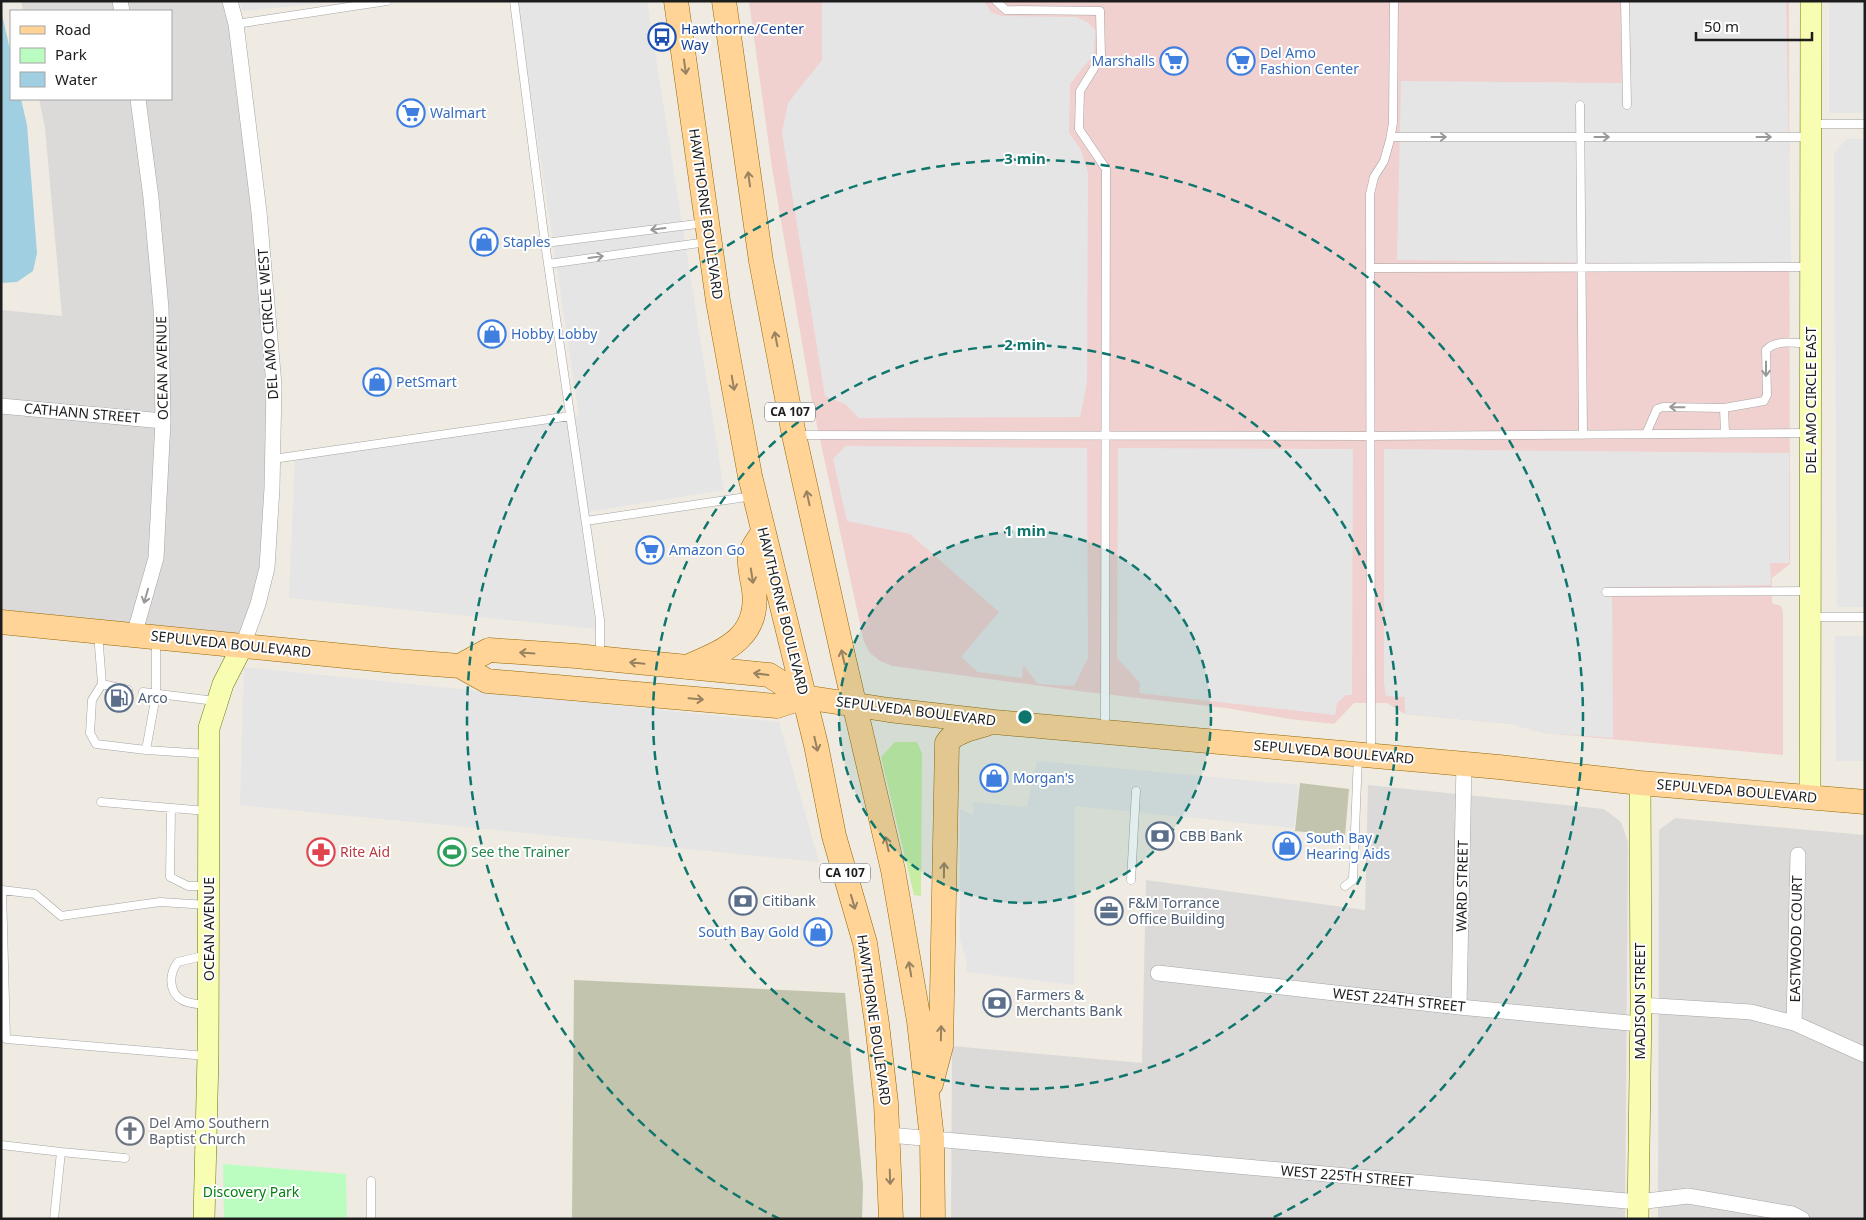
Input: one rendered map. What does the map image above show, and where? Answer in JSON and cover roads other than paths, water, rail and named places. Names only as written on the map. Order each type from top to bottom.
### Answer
[{"type":"main road","name":"HAWTHORNE BOULEVARD","points":[[676,1],[718,301],[755,496],[804,697],[834,836],[865,943],[877,1024],[889,1134],[891,1219]]},
{"type":"main road","points":[[726,12],[740,1]]},
{"type":"main road","name":"CA 107","points":[[726,12],[761,261],[794,435],[893,870],[919,1020],[932,1139],[934,1219]]},
{"type":"main road","points":[[686,668],[723,651],[747,631],[756,602],[749,557],[763,532]]},
{"type":"main road","name":"SEPULVEDA BOULEVARD","points":[[1,622],[460,666],[487,681],[777,706],[804,697]]},
{"type":"main road","name":"SEPULVEDA BOULEVARD","points":[[460,666],[489,650],[769,675],[804,697],[889,710],[994,722],[1552,772],[1640,783],[1865,802]]},
{"type":"main road","points":[[928,1097],[941,1046],[947,743],[950,738],[958,733],[994,722]]},
{"type":"street","name":"DEL AMO CIRCLE WEST","points":[[230,1],[236,24],[262,241],[274,385],[268,568],[258,604],[243,645]]},
{"type":"street","name":"DEL AMO CIRCLE EAST","points":[[1810,1],[1810,798]]},
{"type":"street","name":"OCEAN AVENUE","points":[[138,100],[151,198],[161,308],[163,421],[156,558],[145,636]]},
{"type":"street","name":"CATHANN STREET","points":[[1,406],[163,421]]},
{"type":"street","name":"OCEAN AVENUE","points":[[204,1219],[208,1056],[209,728],[223,684],[243,645]]},
{"type":"street","name":"WARD STREET","points":[[1459,1007],[1464,764]]},
{"type":"street","name":"MADISON STREET","points":[[1638,1210],[1641,1014],[1640,783]]},
{"type":"street","name":"EASTWOOD COURT","points":[[1794,1023],[1798,855]]},
{"type":"street","name":"WEST 224TH STREET","points":[[1158,973],[1459,1007],[1641,1014],[1751,1012],[1794,1023],[1865,1055]]},
{"type":"street","name":"WEST 225TH STREET","points":[[889,1134],[1638,1210],[1688,1196],[1792,1214],[1802,1219]]},
{"type":"lane","points":[[236,24],[387,1]]},
{"type":"lane","points":[[514,1],[545,243],[600,620],[600,659]]},
{"type":"lane","points":[[996,1],[1006,10],[1100,11],[1101,57],[1080,91],[1079,129],[1106,169],[1106,732]]},
{"type":"lane","points":[[1345,886],[1353,880],[1365,755],[1370,436],[1370,194],[1374,177],[1384,161],[1391,137],[1394,1]]},
{"type":"lane","points":[[1625,1],[1627,105]]},
{"type":"lane","points":[[1580,105],[1583,434]]},
{"type":"lane","points":[[1391,137],[1580,137],[1810,131],[1865,124]]},
{"type":"lane","points":[[545,243],[708,232]]},
{"type":"lane","points":[[548,264],[708,232]]},
{"type":"lane","points":[[1370,268],[1811,267]]},
{"type":"lane","points":[[1646,434],[1657,410],[1663,407],[1724,408],[1764,401],[1767,395],[1766,350],[1771,345],[1777,343],[1811,344]]},
{"type":"lane","points":[[1724,408],[1725,434]]},
{"type":"lane","points":[[273,459],[570,416]]},
{"type":"lane","points":[[794,435],[1370,436],[1811,433]]},
{"type":"lane","points":[[586,521],[755,496]]},
{"type":"lane","points":[[1606,592],[1811,590]]},
{"type":"lane","points":[[1811,617],[1865,617]]},
{"type":"lane","points":[[98,631],[102,684],[92,700],[90,733],[96,744],[146,750],[209,754]]},
{"type":"lane","points":[[145,636],[156,695],[146,750]]},
{"type":"lane","points":[[102,684],[128,690]]},
{"type":"lane","points":[[143,692],[217,701]]},
{"type":"lane","points":[[1131,880],[1136,791]]},
{"type":"lane","points":[[102,802],[209,811]]},
{"type":"lane","points":[[171,808],[170,877],[209,896]]},
{"type":"lane","points":[[208,1056],[6,1039],[2,890],[35,894],[61,916],[209,896]]},
{"type":"lane","points":[[208,1005],[181,1000],[172,990],[171,976],[178,962],[209,955]]},
{"type":"lane","points":[[1,1145],[124,1158]]},
{"type":"lane","points":[[54,1219],[61,1152]]},
{"type":"lane","points":[[371,1181],[371,1219]]},
{"type":"water","points":[[1,10],[10,50],[10,100],[21,100],[27,125],[37,253],[33,271],[17,282],[1,283]]},
{"type":"place","name":"Hawthorne/Center Way","points":[[662,37]]},
{"type":"place","name":"Marshalls","points":[[1174,61]]},
{"type":"place","name":"Del Amo Fashion Center","points":[[1241,61]]},
{"type":"place","name":"Walmart","points":[[411,113]]},
{"type":"place","name":"Staples","points":[[484,242]]},
{"type":"place","name":"Hobby Lobby","points":[[492,334]]},
{"type":"place","name":"PetSmart","points":[[377,382]]},
{"type":"place","name":"Amazon Go","points":[[650,550]]},
{"type":"place","name":"Arco","points":[[119,698]]},
{"type":"place","name":"Morgan's","points":[[994,778]]},
{"type":"place","name":"CBB Bank","points":[[1160,836]]},
{"type":"place","name":"South Bay Hearing Aids","points":[[1287,846]]},
{"type":"place","name":"Rite Aid","points":[[321,852]]},
{"type":"place","name":"See the Trainer","points":[[452,852]]},
{"type":"place","name":"Citibank","points":[[743,901]]},
{"type":"place","name":"F&M Torrance Office Building","points":[[1109,911]]},
{"type":"place","name":"South Bay Gold","points":[[818,932]]},
{"type":"place","name":"Farmers & Merchants Bank","points":[[997,1003]]},
{"type":"place","name":"Del Amo Southern Baptist Church","points":[[130,1131]]},
{"type":"park label","name":"Discovery Park","points":[[251,1192]]}]
